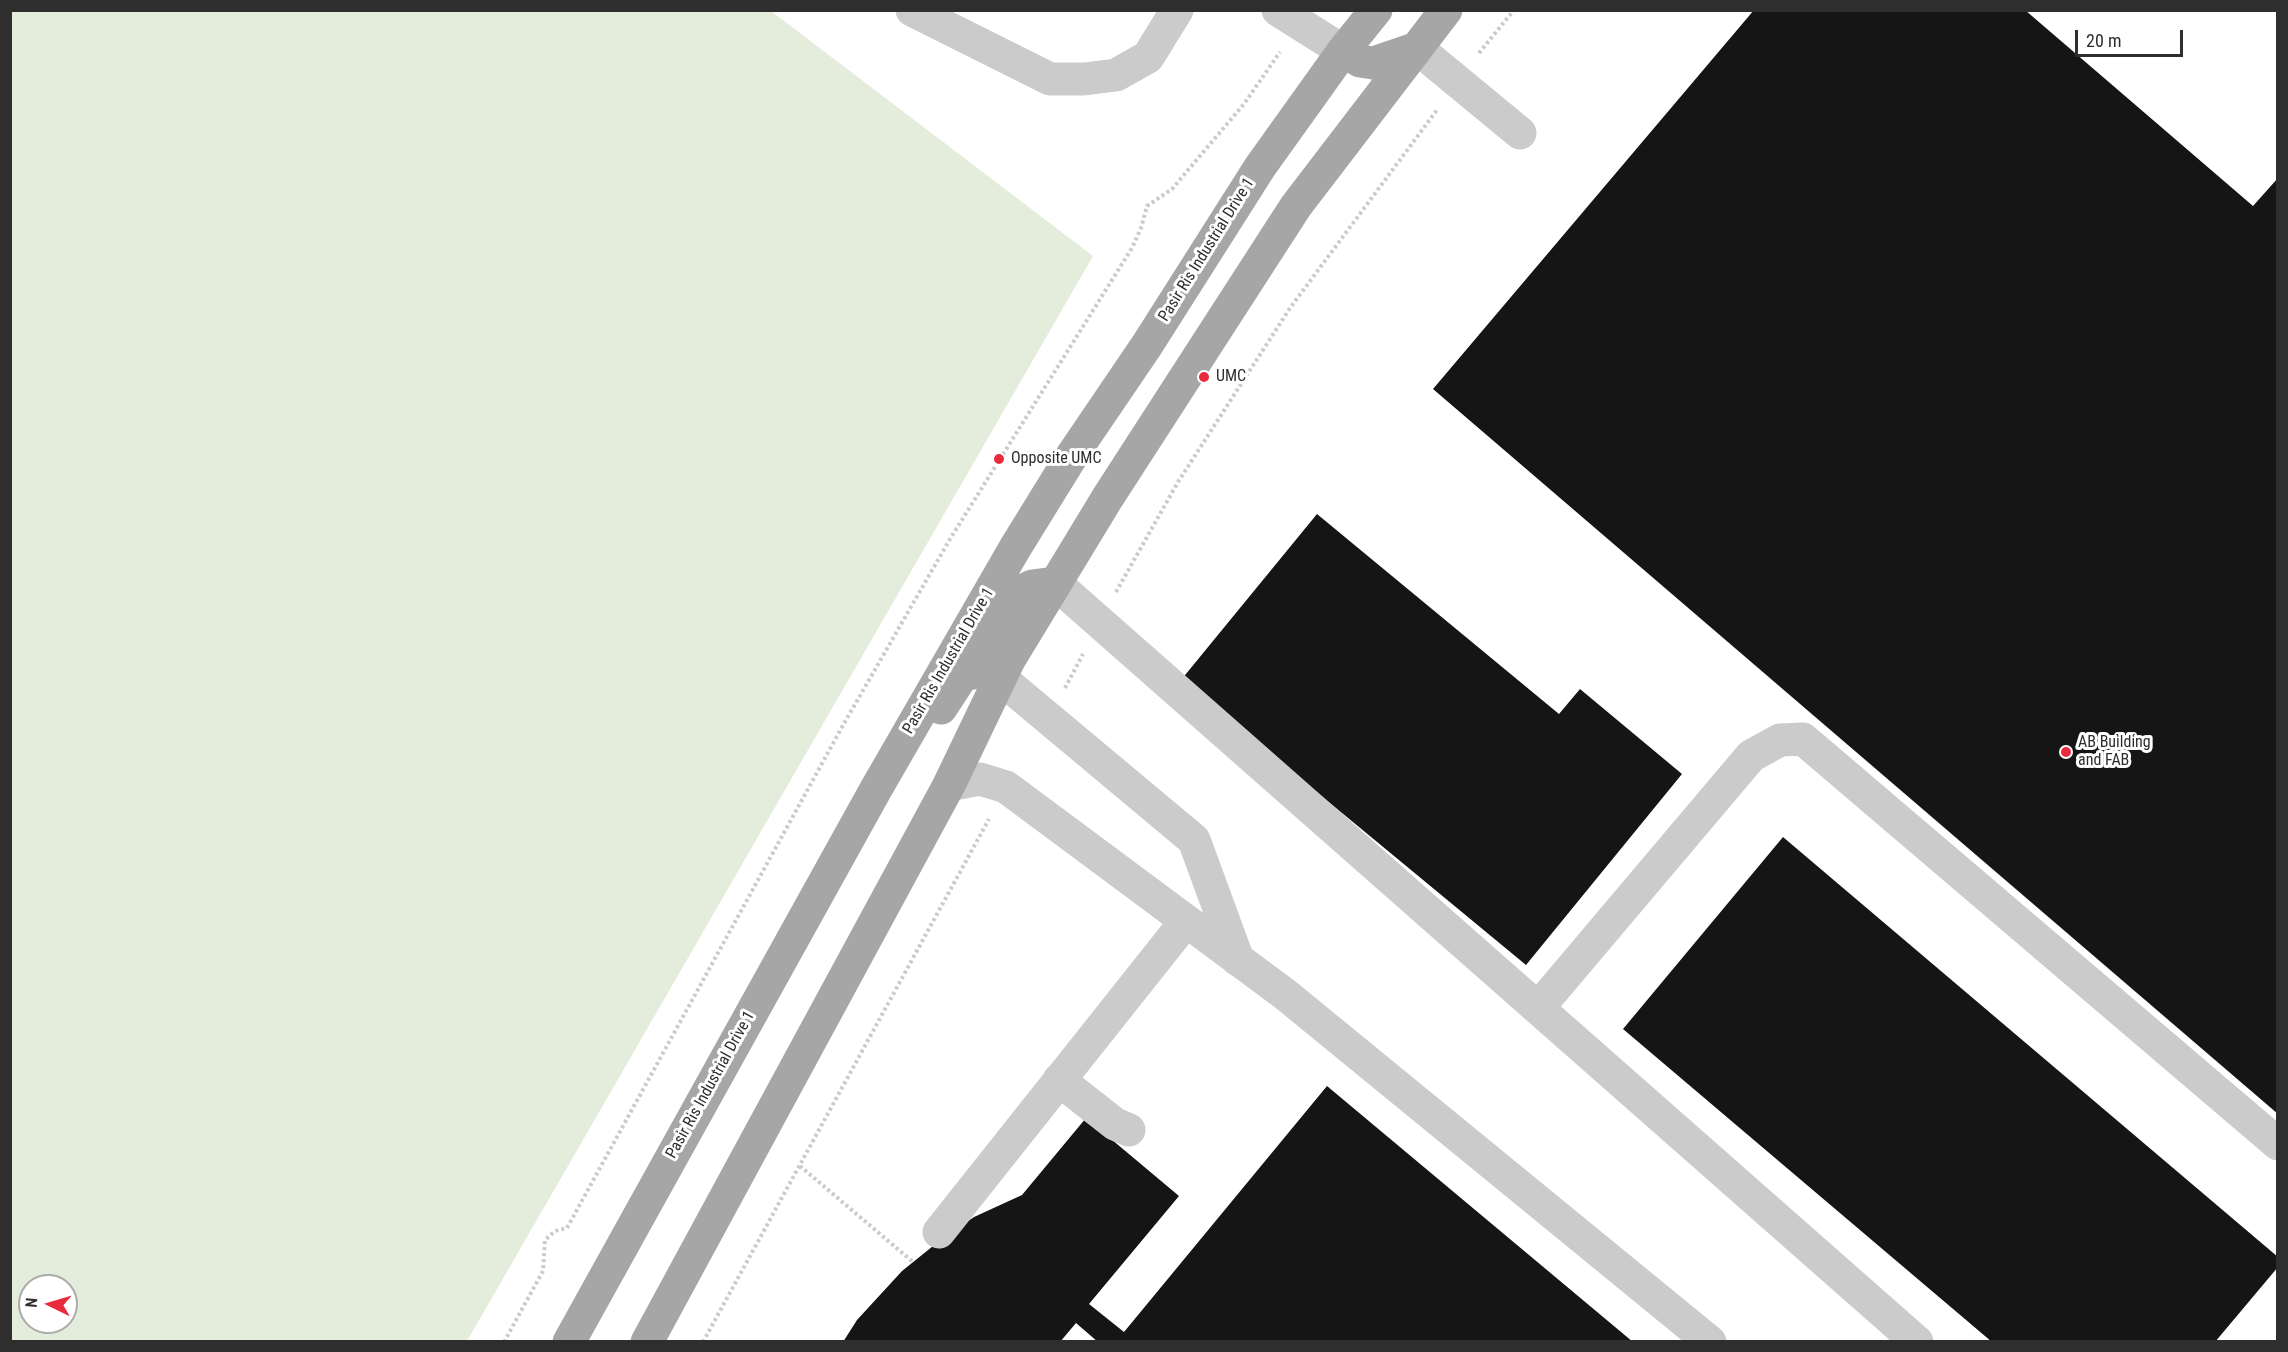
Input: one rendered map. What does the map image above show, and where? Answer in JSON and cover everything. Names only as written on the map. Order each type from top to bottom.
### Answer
[{"type":"main road","points":[[647,1341],[949,785],[999,677],[1055,583],[1296,206],[1446,10]]},
{"type":"main road","name":"Pasir Ris Industrial Drive 1","points":[[569,1341],[978,609],[1073,454],[1147,345],[1260,167],[1373,11]]},
{"type":"main road","points":[[1343,51],[1360,62],[1373,63],[1417,48]]},
{"type":"main road","points":[[876,789],[933,720],[1014,596],[1032,586],[1055,583]]},
{"type":"main road","points":[[962,676],[983,670],[999,677]]},
{"type":"lane","points":[[912,10],[1050,79],[1084,79],[1116,75],[1148,57],[1177,10]]},
{"type":"lane","points":[[1289,17],[1343,51]]},
{"type":"lane","points":[[1417,48],[1520,133]]},
{"type":"lane","points":[[1055,583],[1917,1341]]},
{"type":"lane","points":[[999,677],[1194,840],[1238,960]]},
{"type":"lane","points":[[1538,1008],[1751,756],[1780,740],[1803,739],[2277,1144]]},
{"type":"lane","points":[[949,785],[980,779],[1006,787],[1286,995],[1710,1341]]},
{"type":"lane","points":[[939,1232],[1186,921]]},
{"type":"lane","points":[[1059,1080],[1115,1124],[1129,1130]]},
{"type":"path","points":[[504,1341],[543,1271],[545,1240],[555,1231],[567,1228],[842,727],[950,539],[1132,248],[1147,206],[1158,196],[1172,189],[1244,104],[1289,17]]},
{"type":"path","points":[[800,1166],[913,1262]]},
{"type":"green space","points":[[10,11],[771,11],[1093,256],[467,1341],[11,1341]]},
{"type":"building","name":"AB Building and FAB","points":[[1754,10],[2025,10],[2253,206],[2278,178],[2278,1114],[1433,389]]},
{"type":"building","points":[[1317,514],[1559,714],[1580,689],[1682,774],[1526,965],[1181,680]]},
{"type":"building","points":[[1783,837],[2278,1257],[2278,1267],[2215,1342],[1992,1342],[1623,1029]]},
{"type":"building","points":[[1327,1086],[1633,1342],[1098,1342],[1076,1323],[1060,1342],[843,1342],[857,1320],[902,1271],[943,1238],[974,1217],[1022,1195],[1086,1118],[1179,1196],[1089,1304],[1124,1332]]},
{"type":"place","name":"UMC","points":[[1204,377]]},
{"type":"place","name":"Opposite UMC","points":[[999,459]]},
{"type":"place","name":"AB Building and FAB","points":[[2066,752]]}]
